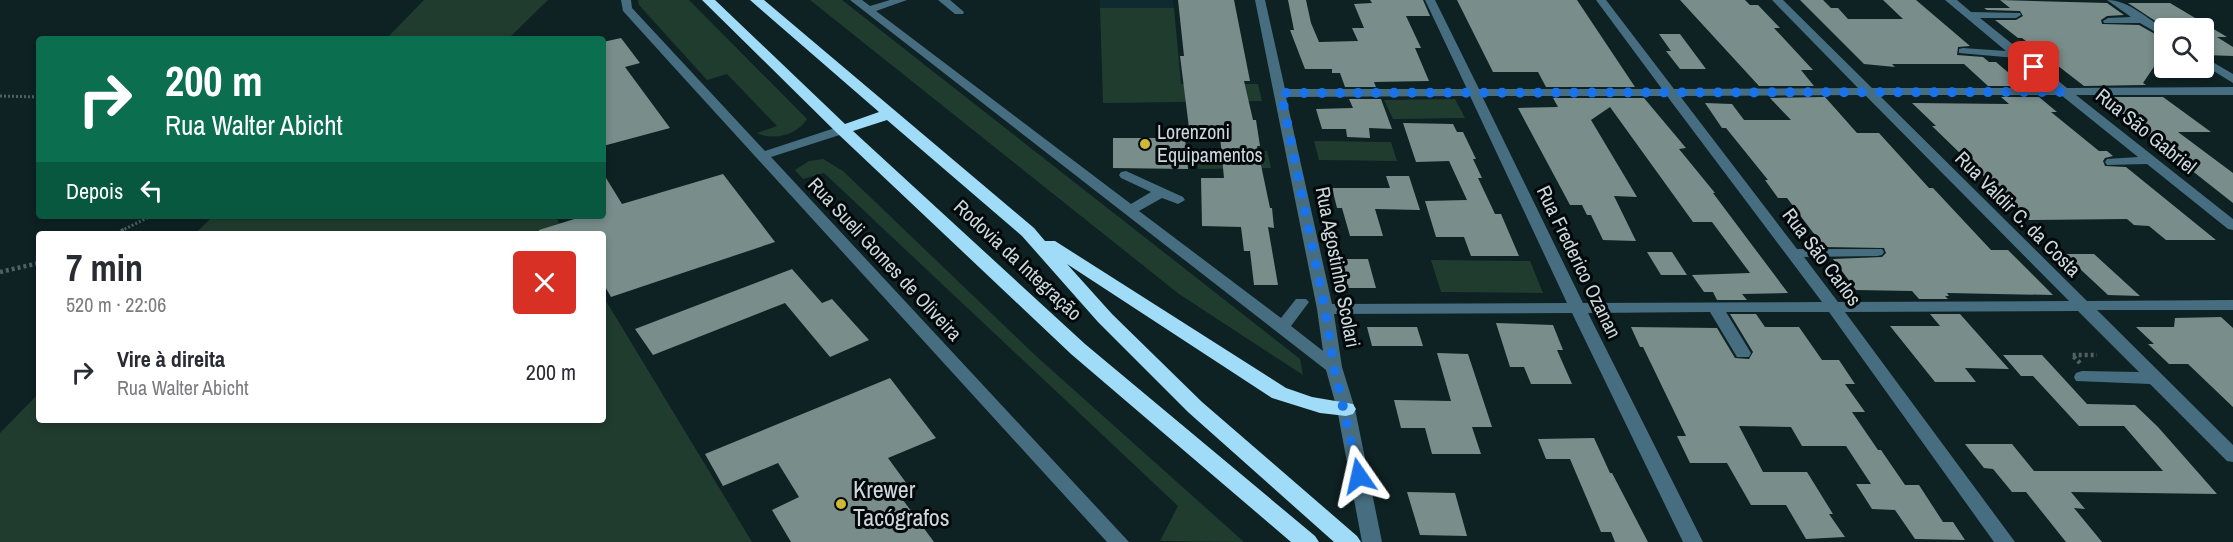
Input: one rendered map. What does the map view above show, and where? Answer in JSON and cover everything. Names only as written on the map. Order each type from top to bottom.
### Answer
[{"type":"highway","name":"Rodovia da Integração","points":[[708,0],[842,130],[1078,349],[1306,542]]},
{"type":"highway","name":"Rodovia da Integração","points":[[756,0],[1028,231],[1105,318],[1195,407],[1349,542]]},
{"type":"highway","points":[[842,130],[889,114]]},
{"type":"highway","points":[[1028,231],[1279,393],[1323,408],[1346,409]]},
{"type":"street","name":"Rua Sueli Gomes de Oliveira","points":[[626,0],[627,9],[1119,542]]},
{"type":"street","points":[[855,0],[1334,368]]},
{"type":"street","points":[[867,10],[902,0]]},
{"type":"street","points":[[943,0],[959,12]]},
{"type":"street","name":"Rua Agostinho Scolari","points":[[1260,0],[1325,309],[1334,368],[1346,409],[1372,542]]},
{"type":"street","name":"Rua Frederico Ozanan","points":[[1431,0],[1576,307],[1693,542]]},
{"type":"street","name":"Rua São Carlos","points":[[1601,0],[1833,306],[2005,542]]},
{"type":"street","name":"Rua Valdir C. da Costa","points":[[1777,0],[1866,92],[2233,456]]},
{"type":"street","name":"Rua São Gabriel","points":[[1950,0],[2233,226]]},
{"type":"street","points":[[2112,0],[2154,27]]},
{"type":"street","points":[[1968,15],[2016,15]]},
{"type":"street","points":[[2108,21],[2143,20]]},
{"type":"street","points":[[1963,51],[2018,55]]},
{"type":"street","points":[[2214,67],[2233,79]]},
{"type":"street","points":[[1281,93],[2233,91]]},
{"type":"street","points":[[762,156],[842,130]]},
{"type":"street","points":[[2112,162],[2151,160]]},
{"type":"street","points":[[1126,175],[1178,200]]},
{"type":"street","points":[[1129,211],[1162,192]]},
{"type":"street","points":[[1792,253],[1877,252]]},
{"type":"street","points":[[1282,328],[1301,302]]},
{"type":"street","points":[[1325,309],[2233,304]]},
{"type":"street","points":[[1714,307],[1743,352]]},
{"type":"street","points":[[2082,377],[2155,378]]},
{"type":"path","points":[[0,96],[36,97]]},
{"type":"path","points":[[122,231],[145,219]]},
{"type":"path","points":[[0,272],[36,264]]},
{"type":"shaded area","points":[[1100,0],[1173,0],[1174,8],[1100,8]]},
{"type":"green space","points":[[424,0],[548,0],[511,36],[389,36]]},
{"type":"green space","points":[[638,0],[689,0],[807,119],[803,125],[785,135],[771,136],[757,133],[777,126],[727,74],[707,80],[639,5]]},
{"type":"green space","points":[[810,0],[842,0],[1300,359],[1303,375],[1179,294]]},
{"type":"green space","points":[[1100,8],[1174,8],[1181,84],[1258,84],[1262,101],[1103,103]]},
{"type":"green space","points":[[1455,99],[1465,118],[1393,119],[1384,100]]},
{"type":"green space","points":[[1314,141],[1391,142],[1397,161],[1319,160]]},
{"type":"green space","points":[[1267,151],[1271,168],[1198,169],[1196,152]]},
{"type":"green space","points":[[823,159],[843,171],[1036,356],[1244,542],[1160,541],[1178,506],[824,173],[803,179],[795,170],[809,161]]},
{"type":"green space","points":[[210,219],[557,219],[564,231],[198,231]]},
{"type":"green space","points":[[1431,260],[1530,261],[1543,293],[1441,292]]},
{"type":"green space","points":[[606,301],[752,542],[0,542],[0,433],[36,396],[36,423],[606,423]]},
{"type":"building","points":[[1178,0],[1234,0],[1250,81],[1244,81],[1253,120],[1256,120],[1260,146],[1257,146],[1270,208],[1272,208],[1274,228],[1268,227],[1278,285],[1254,285],[1250,251],[1244,251],[1241,227],[1202,226],[1201,178],[1224,178],[1220,136],[1190,136],[1180,56],[1184,56]]},
{"type":"building","points":[[1288,0],[1306,0],[1311,23],[1319,42],[1358,41],[1352,28],[1364,28],[1354,4],[1372,3],[1370,0],[1423,0],[1430,16],[1406,16],[1421,48],[1415,48],[1429,81],[1374,82],[1376,87],[1345,87],[1340,73],[1332,73],[1332,69],[1305,69],[1290,30],[1294,30]]},
{"type":"building","points":[[1457,0],[1577,0],[1635,87],[1546,87],[1538,72],[1493,72]]},
{"type":"building","points":[[1680,0],[1745,0],[1750,5],[1758,5],[1780,28],[1774,28],[1813,70],[1801,70],[1814,86],[1759,86]]},
{"type":"building","points":[[1800,0],[1823,0],[1831,8],[1838,8],[1848,19],[1903,19],[1883,0],[1916,0],[1970,46],[1958,47],[1957,55],[1983,57],[1989,62],[1996,62],[2024,86],[1988,86],[1964,64],[1892,64],[1895,67],[1864,64]]},
{"type":"building","points":[[2000,0],[2107,3],[2124,15],[2107,16],[2101,20],[2102,24],[2139,25],[2154,33],[2154,67],[2143,83],[2146,85],[2084,86],[1995,20],[2016,20],[2023,16],[2020,11],[1984,8],[2010,8]]},
{"type":"building","points":[[2128,3],[2170,3],[2195,18],[2154,18],[2154,20]]},
{"type":"building","points":[[2214,29],[2227,37],[2217,37],[2233,47],[2233,56],[2214,55]]},
{"type":"building","points":[[1659,34],[1680,34],[1706,69],[1680,69],[1666,51],[1671,51]]},
{"type":"building","points":[[621,38],[640,63],[625,67],[670,128],[606,145],[606,41]]},
{"type":"building","points":[[1825,97],[1857,133],[1879,133],[1929,188],[1933,188],[1991,250],[2008,250],[2053,295],[1947,293],[1949,296],[1945,296],[1948,299],[1919,299],[1912,291],[1856,290],[1833,259],[1882,257],[1886,253],[1884,248],[1824,247],[1787,198],[1778,198],[1765,180],[1768,180],[1726,128],[1722,128],[1705,103],[1732,104],[1744,120],[1791,120],[1770,98]]},
{"type":"building","points":[[2001,97],[2039,97],[2057,112],[2051,112],[2099,151],[2107,151],[2113,156],[2105,158],[2103,161],[2105,166],[2126,167],[2216,240],[2166,240],[2149,226],[2134,225],[2127,219],[2029,220],[1932,126],[1936,126],[1912,103],[2009,104]]},
{"type":"building","points":[[2100,97],[2163,97],[2211,132],[2178,132],[2233,173],[2233,203],[2143,132],[2147,132]]},
{"type":"building","points":[[1553,98],[1644,98],[1686,148],[1679,149],[1715,193],[1713,193],[1788,293],[1742,294],[1747,300],[1717,300],[1713,292],[1704,292],[1692,275],[1750,273],[1712,222],[1693,222],[1610,107],[1591,120],[1637,197],[1614,196],[1636,241],[1603,240],[1591,215],[1587,215],[1582,205],[1570,205],[1518,108],[1558,107]]},
{"type":"building","points":[[1349,99],[1381,99],[1392,129],[1369,128],[1370,138],[1347,137],[1346,129],[1322,129],[1316,109],[1353,108]]},
{"type":"building","points":[[1403,123],[1453,124],[1457,132],[1463,132],[1482,178],[1478,178],[1495,214],[1501,214],[1519,256],[1471,256],[1464,237],[1436,237],[1425,201],[1467,200],[1449,161],[1416,162]]},
{"type":"building","points":[[1113,138],[1185,138],[1188,169],[1113,168]]},
{"type":"building","points":[[723,174],[775,242],[611,297],[606,288],[606,231],[539,230],[574,219],[606,219],[606,178],[622,204]]},
{"type":"building","points":[[1386,176],[1409,176],[1420,210],[1375,209],[1383,236],[1350,236],[1342,208],[1337,208],[1332,188],[1390,188]]},
{"type":"building","points":[[1647,252],[1672,252],[1687,275],[1661,275]]},
{"type":"building","points":[[2064,254],[2094,254],[2140,296],[2108,295]]},
{"type":"building","points":[[1341,259],[1368,259],[1376,288],[1348,288]]},
{"type":"building","points":[[792,269],[822,303],[832,299],[869,340],[830,357],[785,303],[653,355],[635,329]]},
{"type":"building","points":[[1730,314],[1756,314],[1765,327],[1799,327],[1822,360],[1839,360],[1855,384],[1845,384],[1865,412],[1852,412],[1878,450],[1881,450],[1905,485],[1919,485],[1943,522],[1953,522],[1965,540],[1915,539],[1895,510],[1872,509],[1856,484],[1871,484],[1846,446],[1802,446],[1791,427],[1739,426],[1763,472],[1807,472],[1833,514],[1829,514],[1845,537],[1806,539],[1786,505],[1751,505],[1727,463],[1690,463],[1677,436],[1686,436],[1631,327],[1717,328],[1735,358],[1749,359],[1753,352]]},
{"type":"building","points":[[1930,314],[1960,314],[2009,369],[1965,368],[1976,382],[1935,382],[1890,326],[1940,326]]},
{"type":"building","points":[[2221,317],[2233,328],[2233,407],[2188,364],[2169,364],[2148,344],[2154,344],[2136,327],[2174,327],[2175,318]]},
{"type":"building","points":[[1496,323],[1553,325],[1563,350],[1557,350],[1572,384],[1531,384],[1524,367],[1510,367]]},
{"type":"building","points":[[1367,327],[1417,327],[1423,346],[1372,346]]},
{"type":"building","points":[[1437,353],[1468,354],[1492,427],[1472,427],[1481,454],[1432,454],[1425,428],[1401,428],[1394,400],[1451,401]]},
{"type":"building","points":[[2003,355],[2042,355],[2087,404],[2135,405],[2158,427],[2217,494],[2071,492],[2085,509],[2074,508],[2102,542],[2066,542],[2026,492],[2012,492],[1993,469],[1984,468],[1965,444],[2012,444],[2034,471],[2163,471],[2124,426],[2079,426],[2033,376],[2021,376]]},
{"type":"building","points":[[890,378],[936,438],[888,458],[915,495],[903,500],[934,542],[791,542],[772,510],[799,497],[778,463],[723,486],[705,454]]},
{"type":"building","points":[[1594,438],[1610,473],[1648,542],[1615,542],[1611,532],[1601,532],[1570,459],[1546,459],[1538,439]]},
{"type":"building","points":[[1407,492],[1455,493],[1467,536],[1420,535]]},
{"type":"place","name":"Lorenzoni Equipamentos","points":[[1145,144]]},
{"type":"place","name":"Krewer Tacógrafos","points":[[841,504]]},
{"type":"route","points":[[1359,476],[1346,409],[1334,368],[1325,309],[1281,93],[2065,92],[2034,67]]}]
